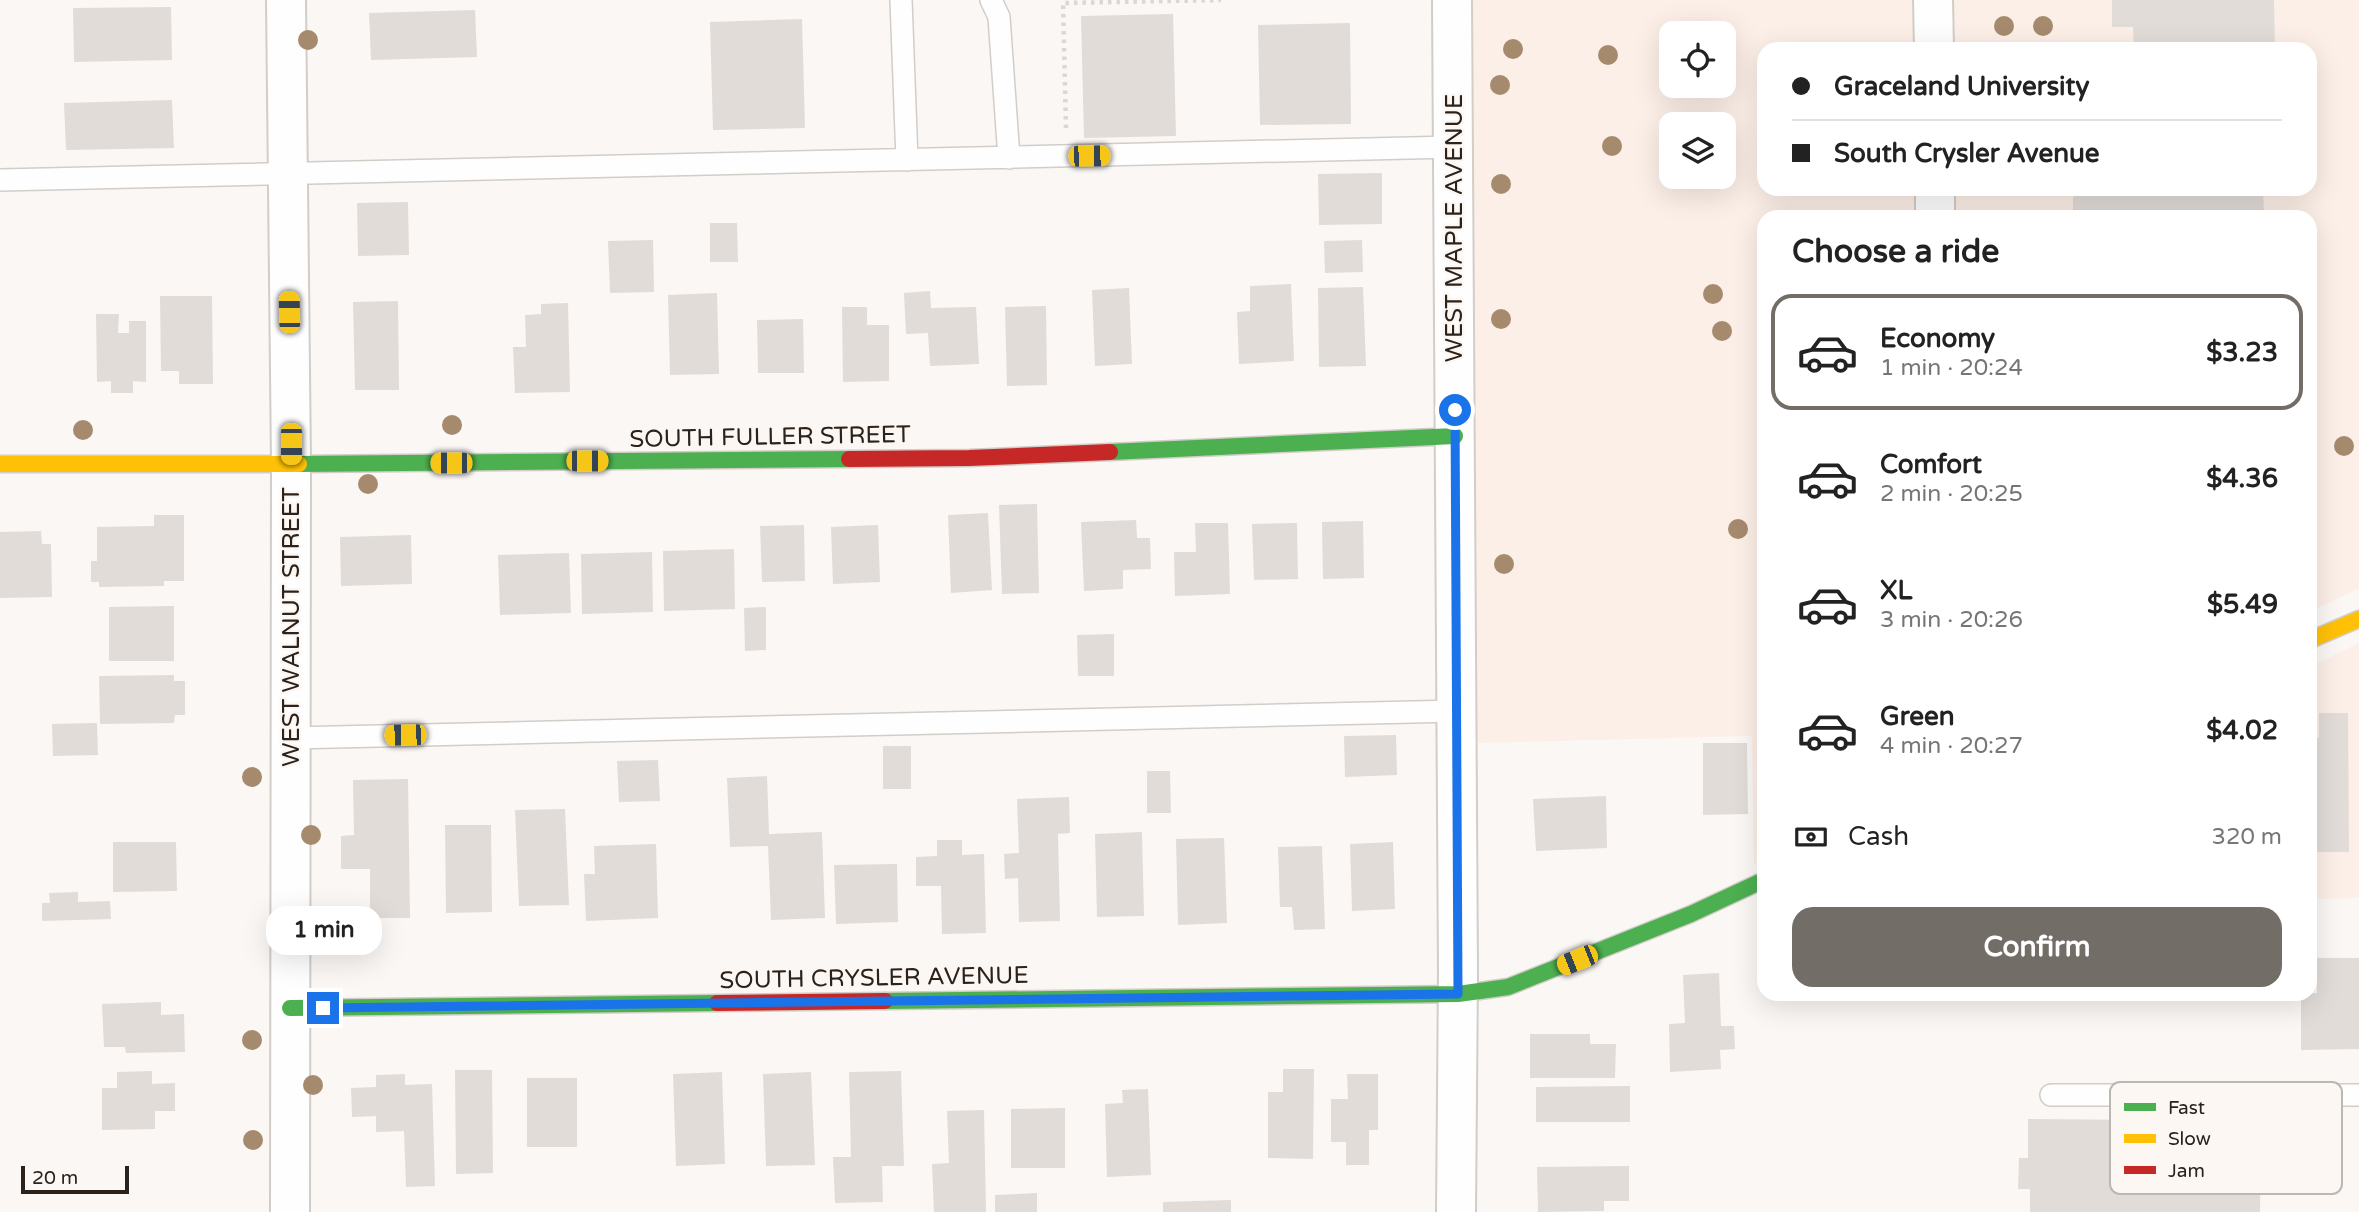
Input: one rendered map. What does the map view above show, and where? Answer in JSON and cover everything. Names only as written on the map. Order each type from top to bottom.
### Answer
[{"type":"street","name":"WEST WALNUT STREET","points":[[286,0],[291,464],[290,1212]]},
{"type":"street","name":"WEST MAPLE AVENUE","points":[[1452,0],[1458,994],[1456,1212]]},
{"type":"street","points":[[1933,0],[1934,42]]},
{"type":"street","name":"SOUTH FULLER STREET","points":[[0,464],[969,458],[1455,436]]},
{"type":"street","points":[[2317,637],[2359,619]]},
{"type":"street","name":"SOUTH CRYSLER AVENUE","points":[[290,1008],[1458,994],[1508,987],[1690,914],[1757,883]]},
{"type":"lane","points":[[901,0],[907,160]]},
{"type":"lane","points":[[991,0],[999,17],[1009,158]]},
{"type":"lane","points":[[0,180],[1453,148]]},
{"type":"lane","points":[[291,738],[1457,711]]},
{"type":"lane","points":[[2051,1095],[2110,1095]]},
{"type":"path","points":[[1066,141],[1063,3],[1221,0]]},
{"type":"shaded area","points":[[1466,0],[2359,0],[2359,589],[2317,608],[2317,210],[1757,210],[1757,863],[1754,864],[1752,736],[1472,743]]},
{"type":"shaded area","points":[[2359,643],[2359,898],[2317,899],[2317,664]]},
{"type":"building","points":[[2112,0],[2274,0],[2275,42],[2134,42],[2133,27],[2112,27]]},
{"type":"building","points":[[171,7],[172,60],[74,62],[73,8]]},
{"type":"building","points":[[475,10],[477,57],[371,60],[369,13]]},
{"type":"building","points":[[1173,14],[1176,136],[1084,138],[1081,16]]},
{"type":"building","points":[[802,19],[805,128],[713,130],[710,22]]},
{"type":"building","points":[[1350,23],[1351,124],[1260,125],[1258,25]]},
{"type":"building","points":[[172,100],[174,148],[66,150],[64,103]]},
{"type":"building","points":[[1382,173],[1382,224],[1319,225],[1318,174]]},
{"type":"building","points":[[2263,196],[2264,210],[2073,210],[2073,197]]},
{"type":"building","points":[[408,202],[409,255],[358,256],[357,203]]},
{"type":"building","points":[[710,223],[737,223],[738,262],[710,262]]},
{"type":"building","points":[[653,240],[654,292],[610,293],[608,241]]},
{"type":"building","points":[[1362,240],[1363,272],[1325,273],[1324,241]]},
{"type":"building","points":[[1291,284],[1294,361],[1239,364],[1237,312],[1250,311],[1250,286]]},
{"type":"building","points":[[1363,287],[1366,366],[1319,367],[1318,288]]},
{"type":"building","points":[[1129,288],[1132,364],[1095,366],[1092,290]]},
{"type":"building","points":[[930,291],[931,308],[976,307],[979,364],[930,366],[928,333],[906,334],[904,293]]},
{"type":"building","points":[[717,293],[719,374],[670,375],[668,295]]},
{"type":"building","points":[[160,296],[212,296],[213,384],[179,384],[179,371],[161,371]]},
{"type":"building","points":[[398,301],[399,390],[355,390],[353,302]]},
{"type":"building","points":[[568,303],[570,392],[515,393],[513,347],[526,347],[525,315],[541,314],[541,304]]},
{"type":"building","points":[[1046,306],[1047,385],[1007,386],[1005,307]]},
{"type":"building","points":[[842,307],[867,307],[867,325],[889,325],[889,381],[843,382]]},
{"type":"building","points":[[96,314],[119,314],[118,333],[129,333],[129,321],[146,321],[146,382],[133,381],[133,393],[111,393],[111,381],[97,382]]},
{"type":"building","points":[[803,319],[804,373],[758,373],[757,320]]},
{"type":"building","points":[[1037,504],[1039,593],[1002,594],[999,505]]},
{"type":"building","points":[[988,513],[992,590],[951,593],[948,515]]},
{"type":"building","points":[[154,515],[184,515],[184,581],[164,581],[164,586],[99,587],[99,582],[91,582],[91,561],[97,561],[97,527],[154,526]]},
{"type":"building","points":[[1136,520],[1137,538],[1150,538],[1151,569],[1123,570],[1123,589],[1084,591],[1081,522]]},
{"type":"building","points":[[1363,521],[1364,578],[1323,579],[1322,522]]},
{"type":"building","points":[[1195,523],[1228,523],[1230,594],[1175,596],[1174,552],[1196,552]]},
{"type":"building","points":[[1297,523],[1298,579],[1254,580],[1252,524]]},
{"type":"building","points":[[804,525],[805,581],[762,582],[760,526]]},
{"type":"building","points":[[878,525],[880,582],[833,584],[831,527]]},
{"type":"building","points":[[41,531],[42,544],[51,544],[52,597],[0,598],[0,532]]},
{"type":"building","points":[[411,535],[412,584],[341,586],[340,537]]},
{"type":"building","points":[[734,549],[735,609],[664,611],[663,551]]},
{"type":"building","points":[[652,552],[653,612],[582,614],[581,554]]},
{"type":"building","points":[[569,553],[571,613],[500,615],[498,555]]},
{"type":"building","points":[[174,606],[174,661],[109,661],[109,607]]},
{"type":"building","points":[[766,607],[766,650],[745,651],[744,608]]},
{"type":"building","points":[[1114,634],[1114,676],[1078,676],[1077,635]]},
{"type":"building","points":[[174,675],[174,681],[185,681],[185,715],[175,715],[174,723],[100,724],[99,676]]},
{"type":"building","points":[[2319,713],[2348,713],[2349,852],[2317,852]]},
{"type":"building","points":[[97,723],[98,755],[53,756],[52,724]]},
{"type":"building","points":[[1396,735],[1397,775],[1345,777],[1344,736]]},
{"type":"building","points":[[1703,743],[1747,743],[1748,814],[1703,815]]},
{"type":"building","points":[[883,746],[911,746],[911,789],[883,789]]},
{"type":"building","points":[[658,760],[660,801],[619,802],[617,761]]},
{"type":"building","points":[[1147,771],[1170,771],[1171,813],[1147,813]]},
{"type":"building","points":[[767,776],[769,834],[822,832],[825,918],[771,920],[768,846],[730,847],[727,778]]},
{"type":"building","points":[[408,779],[410,918],[370,918],[370,869],[341,869],[341,836],[354,835],[353,780]]},
{"type":"building","points":[[1606,796],[1607,848],[1536,851],[1533,799]]},
{"type":"building","points":[[1069,797],[1070,833],[1058,834],[1060,921],[1019,922],[1018,878],[1005,879],[1004,854],[1019,853],[1017,799]]},
{"type":"building","points":[[565,809],[569,905],[519,906],[515,810]]},
{"type":"building","points":[[445,825],[491,825],[492,912],[446,913]]},
{"type":"building","points":[[1142,832],[1144,916],[1097,917],[1095,834]]},
{"type":"building","points":[[1224,838],[1227,923],[1178,925],[1176,839]]},
{"type":"building","points":[[937,840],[962,840],[962,855],[984,854],[986,933],[942,934],[941,886],[916,886],[916,857],[937,856]]},
{"type":"building","points":[[113,842],[176,842],[177,891],[113,892]]},
{"type":"building","points":[[1393,842],[1395,909],[1352,911],[1350,844]]},
{"type":"building","points":[[656,844],[658,918],[586,921],[584,874],[595,874],[594,846]]},
{"type":"building","points":[[1322,846],[1325,929],[1294,930],[1292,907],[1280,907],[1278,847]]},
{"type":"building","points":[[897,864],[898,922],[836,924],[834,865]]},
{"type":"building","points":[[78,892],[78,902],[110,901],[111,919],[42,921],[42,903],[50,903],[49,893]]},
{"type":"building","points":[[2317,958],[2359,958],[2359,1049],[2301,1050],[2301,1001],[2317,1001]]},
{"type":"building","points":[[1719,973],[1721,1026],[1734,1026],[1735,1049],[1720,1050],[1721,1069],[1670,1072],[1669,1024],[1685,1023],[1683,975]]},
{"type":"building","points":[[161,1002],[161,1015],[184,1014],[185,1052],[126,1053],[125,1047],[104,1047],[102,1004]]},
{"type":"building","points":[[1530,1034],[1590,1034],[1590,1044],[1616,1044],[1615,1078],[1530,1078]]},
{"type":"building","points":[[1283,1069],[1314,1069],[1313,1159],[1268,1158],[1268,1092],[1283,1092]]},
{"type":"building","points":[[455,1070],[492,1070],[493,1173],[456,1174]]},
{"type":"building","points":[[152,1071],[152,1084],[175,1083],[175,1111],[155,1111],[155,1129],[102,1130],[102,1088],[117,1088],[117,1072]]},
{"type":"building","points":[[901,1071],[904,1166],[882,1166],[883,1202],[835,1203],[833,1157],[851,1157],[849,1072]]},
{"type":"building","points":[[722,1072],[725,1164],[676,1166],[673,1074]]},
{"type":"building","points":[[811,1072],[815,1165],[766,1166],[763,1074]]},
{"type":"building","points":[[405,1074],[405,1085],[432,1084],[435,1186],[406,1187],[404,1131],[376,1132],[376,1116],[352,1117],[351,1088],[376,1087],[376,1075]]},
{"type":"building","points":[[1347,1074],[1378,1074],[1378,1130],[1369,1130],[1369,1165],[1346,1165],[1346,1142],[1331,1142],[1331,1099],[1348,1099]]},
{"type":"building","points":[[527,1078],[577,1078],[577,1147],[527,1147]]},
{"type":"building","points":[[1630,1086],[1630,1122],[1536,1122],[1536,1087]]},
{"type":"building","points":[[1148,1089],[1151,1175],[1107,1177],[1105,1104],[1123,1103],[1122,1090]]},
{"type":"building","points":[[1065,1108],[1065,1168],[1011,1168],[1011,1109]]},
{"type":"building","points":[[984,1110],[986,1212],[934,1212],[932,1164],[949,1163],[947,1111]]},
{"type":"building","points":[[2028,1119],[2110,1120],[2110,1194],[2260,1194],[2260,1212],[2030,1212],[2030,1189],[2018,1189],[2019,1158],[2028,1158]]},
{"type":"building","points":[[1629,1166],[1629,1201],[1604,1201],[1604,1211],[1538,1212],[1537,1167]]},
{"type":"building","points":[[1037,1193],[1037,1212],[995,1212],[995,1195]]},
{"type":"building","points":[[1231,1200],[1231,1212],[1163,1212],[1163,1202]]},
{"type":"traffic: fast","points":[[1110,452],[1455,436]]},
{"type":"traffic: fast","points":[[299,464],[849,459]]},
{"type":"traffic: fast","points":[[885,1001],[1458,994],[1508,987],[1691,914],[1757,883]]},
{"type":"traffic: fast","points":[[290,1008],[717,1003]]},
{"type":"traffic: slow","points":[[0,464],[299,464]]},
{"type":"traffic: slow","points":[[2317,637],[2359,619]]},
{"type":"traffic: jam","points":[[849,459],[969,458],[1110,452]]},
{"type":"traffic: jam","points":[[717,1003],[885,1001]]},
{"type":"route","points":[[323,1008],[1458,994],[1455,410]]}]
